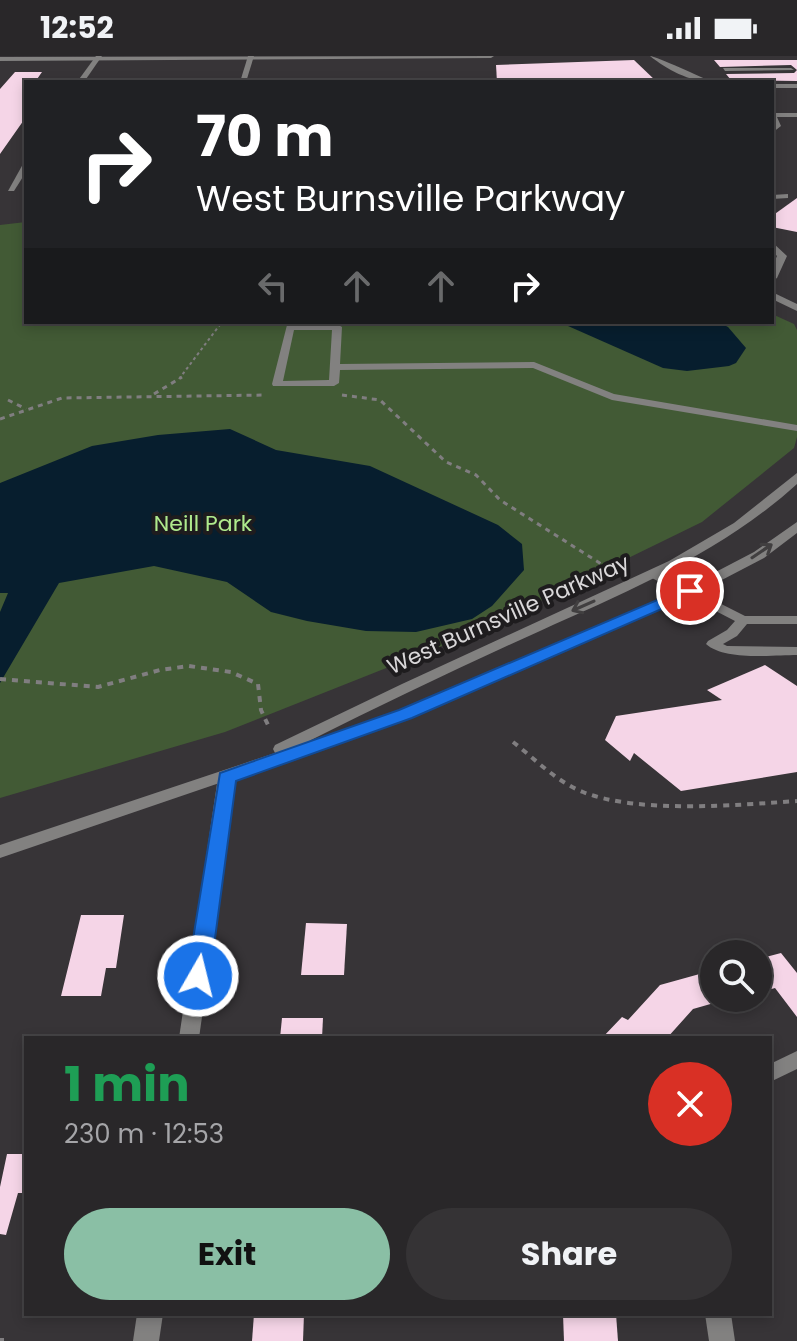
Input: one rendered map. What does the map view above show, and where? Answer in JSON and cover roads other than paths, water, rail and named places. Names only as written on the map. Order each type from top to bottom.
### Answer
[{"type":"street","points":[[0,59],[491,56]]},
{"type":"street","points":[[653,56],[673,69],[703,80]]},
{"type":"street","points":[[81,80],[97,57]]},
{"type":"street","points":[[244,80],[251,57]]},
{"type":"street","points":[[725,69],[795,72]]},
{"type":"street","points":[[774,86],[797,86]]},
{"type":"street","points":[[774,115],[797,115]]},
{"type":"street","points":[[11,189],[24,169]]},
{"type":"street","points":[[774,247],[782,256],[774,274]]},
{"type":"street","points":[[774,296],[797,308]]},
{"type":"street","name":"West Burnsville Parkway","points":[[227,777],[388,694],[654,574],[724,538],[770,504],[797,477]]},
{"type":"street","name":"West Burnsville Parkway","points":[[0,852],[406,714],[690,591],[759,555],[797,526]]},
{"type":"street","points":[[189,1036],[227,777]]},
{"type":"street","points":[[772,1073],[797,1059]]},
{"type":"street","points":[[146,1341],[150,1316]]},
{"type":"street","points":[[718,1316],[722,1341]]},
{"type":"lane","points":[[774,197],[785,196]]},
{"type":"lane","points":[[290,327],[337,327],[336,367],[334,383],[277,384],[290,327]]},
{"type":"lane","points":[[336,367],[534,365],[612,397],[797,428]]},
{"type":"lane","points":[[654,574],[743,620],[797,620]]},
{"type":"lane","points":[[743,620],[732,633],[713,644],[724,650],[797,651]]},
{"type":"water","points":[[564,324],[722,324],[746,348],[736,363],[729,366],[687,371],[663,368]]},
{"type":"water","points":[[230,429],[276,450],[370,466],[498,525],[522,544],[524,570],[492,606],[472,619],[416,632],[366,631],[271,612],[227,582],[154,566],[59,583],[0,683],[0,612],[8,593],[0,593],[0,483],[92,446],[158,435]]},
{"type":"park label","name":"Neill Park","points":[[203,523]]}]
